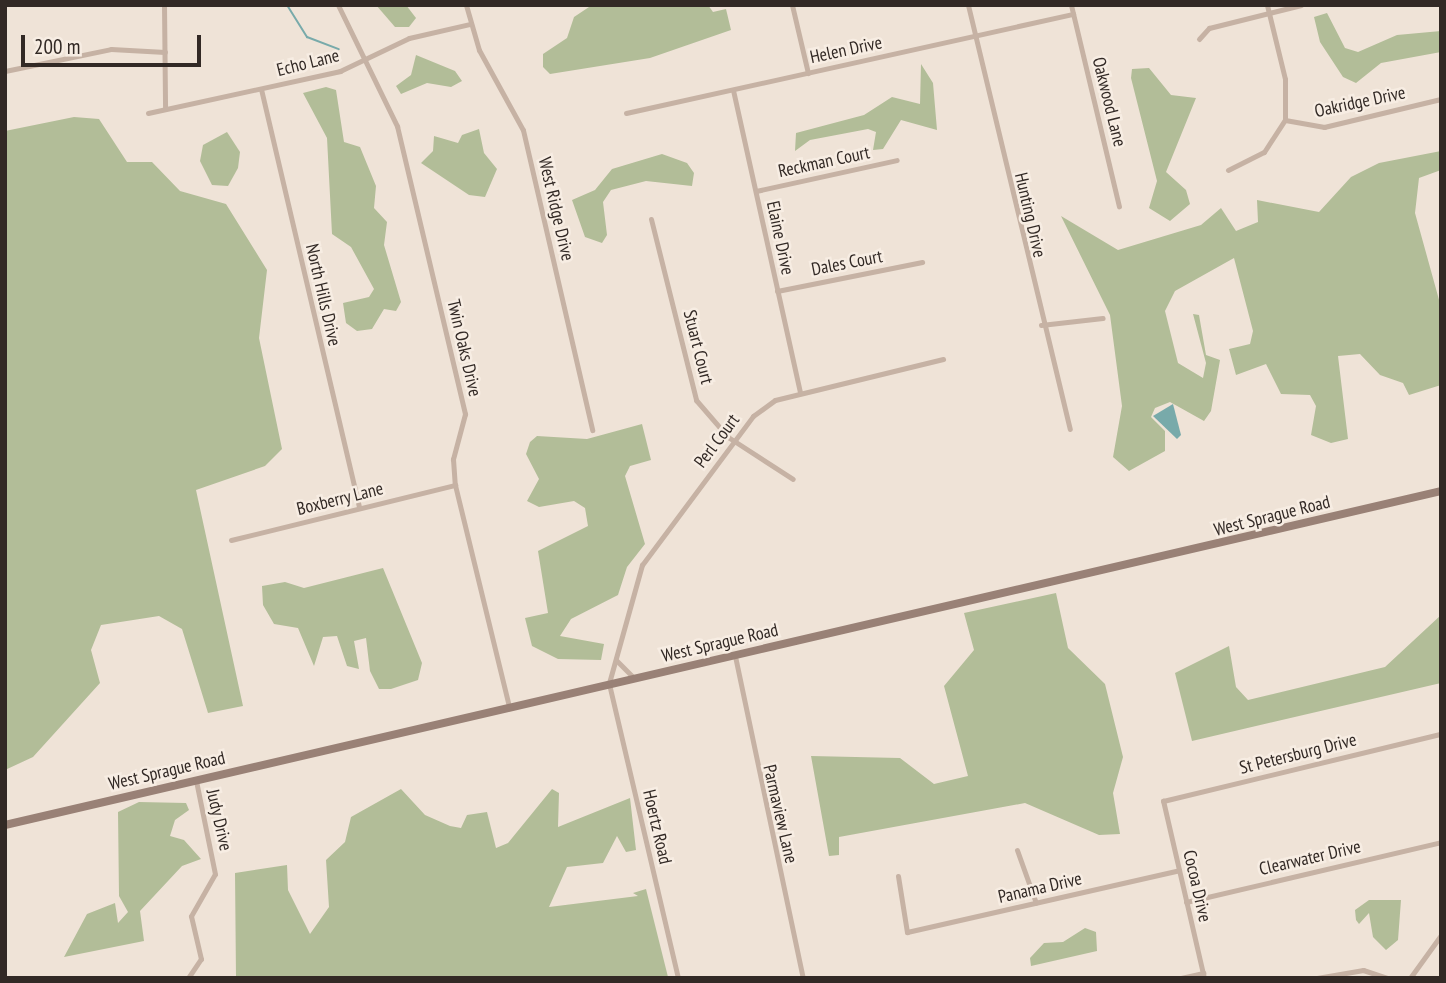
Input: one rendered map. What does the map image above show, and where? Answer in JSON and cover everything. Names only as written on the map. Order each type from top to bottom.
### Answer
[{"type":"street","points":[[164,5],[165,109]]},
{"type":"street","name":"Twin Oaks Drive","points":[[338,5],[397,127],[465,414],[453,458],[455,485],[509,707]]},
{"type":"street","name":"West Ridge Drive","points":[[466,5],[470,24],[523,130],[592,430]]},
{"type":"street","points":[[792,5],[807,73]]},
{"type":"street","name":"Hunting Drive","points":[[968,5],[1041,325],[1070,429]]},
{"type":"street","name":"Oakwood Lane","points":[[1071,5],[1119,206]]},
{"type":"street","points":[[1228,170],[1264,152],[1285,120],[1285,79],[1267,5]]},
{"type":"street","points":[[1199,39],[1209,28],[1301,5]]},
{"type":"street","name":"Helen Drive","points":[[626,113],[1073,14]]},
{"type":"street","name":"Echo Lane","points":[[148,113],[261,89],[364,61],[409,38],[470,24]]},
{"type":"street","points":[[5,71],[111,50],[165,52]]},
{"type":"street","name":"North Hills Drive","points":[[261,89],[359,508]]},
{"type":"street","name":"Elaine Drive","points":[[733,90],[800,392]]},
{"type":"street","name":"Oakridge Drive","points":[[1285,120],[1324,127],[1441,99]]},
{"type":"street","name":"Reckman Court","points":[[756,191],[897,160]]},
{"type":"street","name":"Stuart Court","points":[[652,219],[696,400],[734,442],[793,479]]},
{"type":"street","name":"Dales Court","points":[[777,291],[922,262]]},
{"type":"street","points":[[1041,325],[1103,318]]},
{"type":"street","name":"Perl Court","points":[[608,684],[642,565],[753,416],[800,392],[943,359]]},
{"type":"street","name":"Boxberry Lane","points":[[231,540],[455,485]]},
{"type":"street","name":"West Sprague Road","points":[[5,825],[1441,491]]},
{"type":"street","name":"Parmaview Lane","points":[[735,656],[803,978]]},
{"type":"street","points":[[615,657],[634,678]]},
{"type":"street","name":"Hoertz Road","points":[[608,684],[678,978]]},
{"type":"street","name":"St Petersburg Drive","points":[[1163,801],[1441,734]]},
{"type":"street","name":"Judy Drive","points":[[188,978],[201,959],[191,916],[215,874],[195,781]]},
{"type":"street","name":"Cocoa Drive","points":[[1163,801],[1203,975]]},
{"type":"street","name":"Clearwater Drive","points":[[1186,902],[1441,842]]},
{"type":"street","points":[[1017,850],[1036,903]]},
{"type":"street","name":"Panama Drive","points":[[898,876],[907,932],[1178,870]]},
{"type":"street","points":[[1410,978],[1441,935]]},
{"type":"street","points":[[1317,978],[1363,970],[1388,978]]},
{"type":"street","points":[[1181,978],[1203,975]]},
{"type":"green space","points":[[376,5],[406,5],[416,18],[409,27],[395,27]]},
{"type":"green space","points":[[592,5],[708,5],[713,12],[726,9],[731,30],[650,58],[550,74],[543,67],[543,54],[567,38],[574,17]]},
{"type":"green space","points":[[1327,13],[1345,48],[1358,52],[1397,35],[1441,31],[1441,52],[1381,63],[1356,83],[1343,77],[1320,42],[1314,17]]},
{"type":"green space","points":[[416,55],[455,71],[462,81],[451,87],[427,83],[401,94],[396,86],[411,75]]},
{"type":"green space","points":[[921,64],[933,83],[937,130],[901,120],[883,149],[873,150],[876,132],[868,129],[810,140],[795,151],[796,133],[864,115],[892,97],[920,104]]},
{"type":"green space","points":[[1149,68],[1171,95],[1196,98],[1166,172],[1186,190],[1190,204],[1170,221],[1149,208],[1157,181],[1131,78],[1132,69]]},
{"type":"green space","points":[[326,87],[336,90],[344,142],[360,147],[376,186],[374,208],[387,222],[384,245],[401,302],[396,311],[384,309],[372,329],[357,331],[346,323],[343,303],[369,297],[374,289],[351,247],[332,234],[327,138],[303,93]]},
{"type":"green space","points":[[74,117],[99,119],[127,162],[152,162],[180,191],[226,204],[267,270],[259,338],[282,449],[265,466],[196,490],[243,706],[208,713],[182,629],[159,616],[101,625],[91,650],[100,683],[33,757],[5,770],[5,131]]},
{"type":"green space","points":[[479,129],[484,153],[497,169],[485,197],[469,195],[421,163],[433,151],[434,136],[458,143],[462,135]]},
{"type":"green space","points":[[227,132],[240,152],[238,168],[228,186],[212,185],[200,161],[203,145]]},
{"type":"green space","points":[[1441,151],[1441,170],[1419,178],[1415,213],[1441,307],[1441,385],[1409,395],[1403,383],[1380,375],[1360,354],[1338,356],[1348,439],[1331,443],[1311,435],[1316,406],[1310,395],[1281,394],[1266,364],[1236,375],[1229,349],[1250,344],[1253,331],[1234,258],[1175,291],[1165,311],[1178,363],[1203,378],[1206,363],[1193,314],[1199,315],[1206,355],[1220,360],[1211,411],[1204,421],[1170,402],[1155,408],[1151,417],[1165,431],[1165,451],[1129,471],[1113,457],[1122,406],[1110,315],[1061,216],[1118,250],[1201,225],[1221,208],[1236,231],[1258,222],[1257,200],[1319,212],[1351,177],[1379,163]]},
{"type":"green space","points":[[662,154],[687,163],[694,173],[692,186],[646,181],[611,190],[603,202],[607,235],[602,243],[585,237],[572,200],[595,190],[612,169]]},
{"type":"green space","points":[[642,424],[651,460],[630,466],[625,476],[645,544],[627,567],[618,595],[571,619],[560,636],[604,644],[601,660],[558,659],[532,646],[525,618],[548,613],[538,551],[588,526],[585,508],[574,501],[539,507],[527,501],[539,479],[526,454],[530,442],[537,436],[587,439]]},
{"type":"green space","points":[[383,568],[422,663],[418,680],[391,689],[379,689],[370,671],[366,638],[354,641],[359,669],[347,666],[337,636],[323,637],[314,666],[298,628],[274,624],[263,605],[262,586],[285,582],[304,588]]},
{"type":"green space","points":[[1056,593],[1068,648],[1105,684],[1123,757],[1113,793],[1120,834],[1099,835],[1025,803],[839,837],[839,855],[829,856],[811,756],[900,758],[934,784],[968,776],[944,686],[974,650],[964,613]]},
{"type":"green space","points":[[1441,615],[1441,683],[1192,741],[1175,673],[1229,646],[1236,687],[1248,700],[1385,667]]},
{"type":"green space","points":[[401,789],[425,815],[450,826],[461,828],[467,815],[487,812],[496,848],[508,843],[552,789],[559,793],[558,827],[630,798],[636,850],[626,852],[617,836],[603,863],[567,867],[549,907],[638,896],[633,893],[646,889],[668,977],[236,978],[235,873],[287,865],[288,890],[310,934],[329,907],[326,860],[345,842],[351,817]]},
{"type":"green space","points":[[139,802],[186,803],[189,810],[175,820],[170,836],[184,840],[201,859],[182,866],[140,911],[144,941],[64,957],[87,914],[115,903],[118,923],[128,912],[119,896],[118,812]]},
{"type":"green space","points":[[1369,900],[1401,900],[1398,940],[1386,950],[1373,937],[1369,913],[1359,924],[1356,920],[1355,910]]},
{"type":"green space","points":[[1085,928],[1096,932],[1097,951],[1031,966],[1030,958],[1044,943],[1063,942]]},
{"type":"water","points":[[1173,404],[1181,435],[1177,439],[1153,416]]},
{"type":"waterway","points":[[287,5],[307,37],[339,49]]}]
